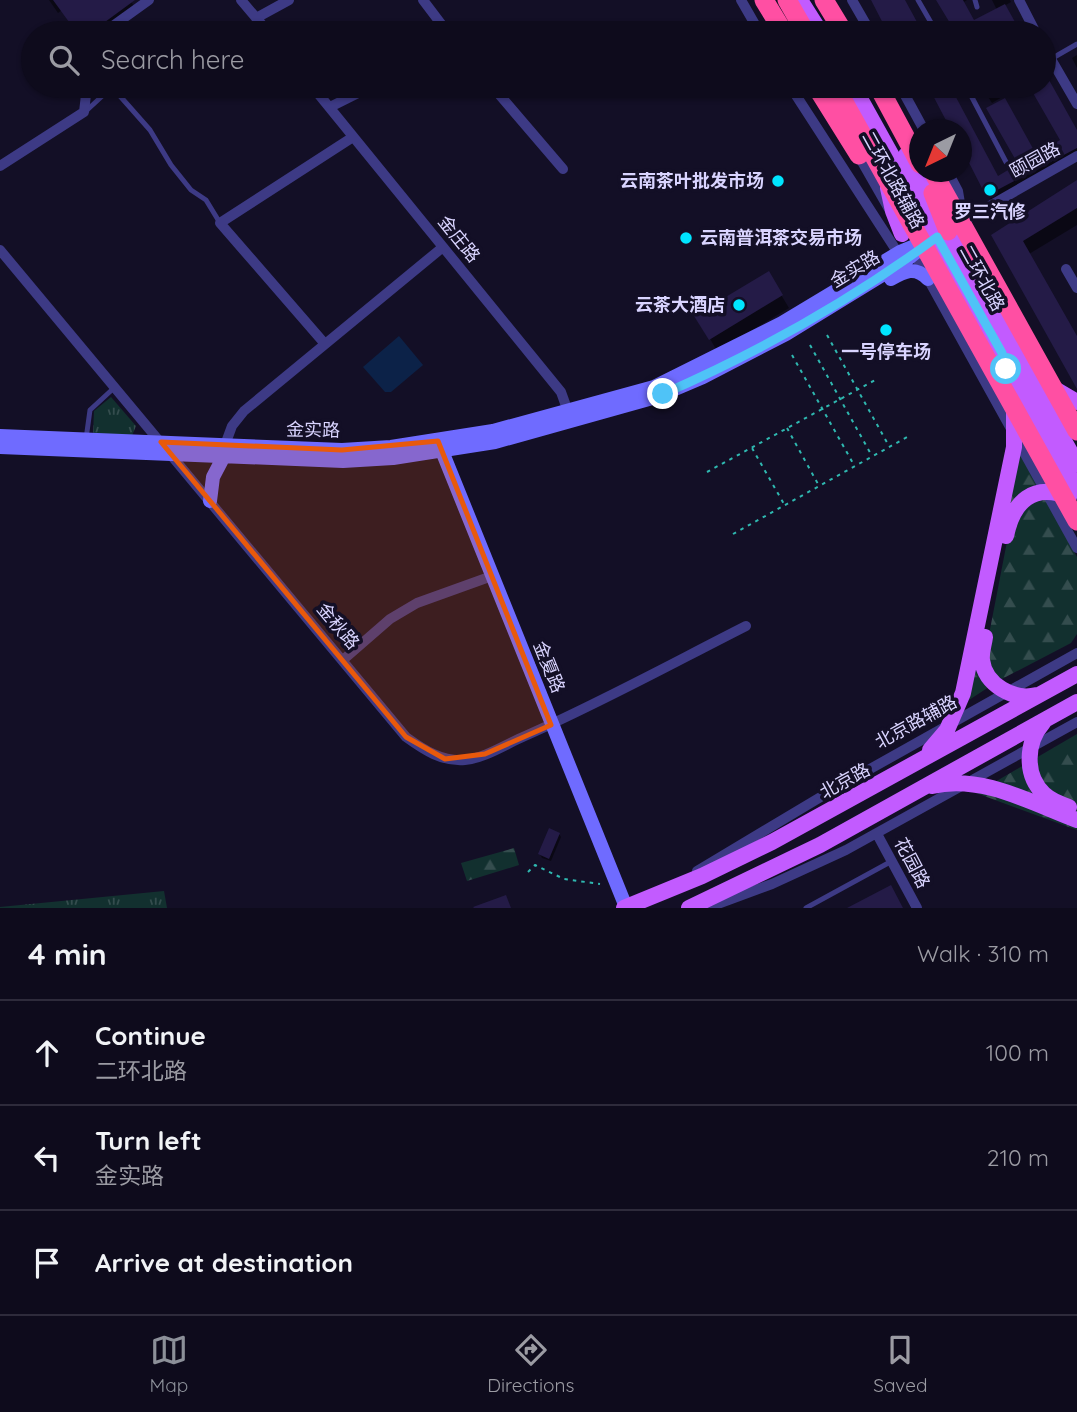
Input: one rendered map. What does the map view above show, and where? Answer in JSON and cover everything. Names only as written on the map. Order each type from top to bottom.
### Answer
[{"type":"highway","points":[[764,0],[777,21]]},
{"type":"highway","points":[[787,0],[799,21]]},
{"type":"highway","points":[[822,0],[838,21]]},
{"type":"highway","points":[[832,0],[842,21]]},
{"type":"highway","points":[[838,0],[849,21]]},
{"type":"highway","points":[[824,98],[962,314]]},
{"type":"highway","points":[[842,98],[1077,521]]},
{"type":"highway","points":[[879,98],[881,112],[909,142]]},
{"type":"highway","points":[[884,98],[909,138]]},
{"type":"highway","points":[[891,98],[909,135]]},
{"type":"highway","points":[[926,182],[942,234]]},
{"type":"highway","points":[[939,182],[965,223],[1066,441]]},
{"type":"main road","points":[[800,0],[813,21]]},
{"type":"main road","points":[[822,0],[832,21]]},
{"type":"main road","name":"二环北路","points":[[866,98],[881,112]]},
{"type":"main road","name":"二环北路","points":[[873,98],[942,234],[1007,350],[1066,441],[1077,464]]},
{"type":"main road","points":[[881,112],[879,139],[893,211],[906,247]]},
{"type":"main road","points":[[1007,350],[1061,393],[1077,402]]},
{"type":"main road","points":[[884,781],[919,760],[942,737],[960,704],[1014,447],[1015,423],[1007,350]]},
{"type":"main road","name":"二环北路","points":[[1066,441],[1077,489]]},
{"type":"main road","points":[[1048,690],[1032,696],[1021,696],[999,687],[986,674],[982,655],[1008,523],[1015,509],[1031,495],[1051,492],[1077,502]]},
{"type":"main road","name":"北京路","points":[[625,908],[772,842],[1077,674]]},
{"type":"main road","points":[[1066,708],[1042,724],[1034,737],[1030,758],[1034,778],[1041,790],[1050,799],[1077,810]]},
{"type":"main road","points":[[689,908],[783,864],[1066,708]]},
{"type":"main road","points":[[896,802],[926,788],[953,783],[985,786],[1077,820]]},
{"type":"street","points":[[120,21],[149,0]]},
{"type":"street","points":[[241,0],[259,21]]},
{"type":"street","points":[[256,18],[289,0]]},
{"type":"street","points":[[423,0],[439,21]]},
{"type":"street","points":[[741,0],[753,21]]},
{"type":"street","points":[[781,0],[791,21]]},
{"type":"street","points":[[852,0],[864,21]]},
{"type":"street","points":[[1019,0],[1029,21]]},
{"type":"street","points":[[1056,68],[1077,104]]},
{"type":"street","points":[[0,166],[84,112],[86,98]]},
{"type":"street","name":"金庄路","points":[[322,98],[561,392],[569,414]]},
{"type":"street","points":[[330,107],[348,98]]},
{"type":"street","points":[[502,98],[563,169]]},
{"type":"street","points":[[799,98],[906,247]]},
{"type":"street","name":"二环北路辅路","points":[[828,98],[906,247],[928,279],[1077,548]]},
{"type":"street","points":[[907,98],[918,119]]},
{"type":"street","points":[[325,344],[220,223],[353,136]]},
{"type":"street","name":"颐园路","points":[[942,234],[1077,156]]},
{"type":"street","points":[[953,182],[961,200],[965,223],[1077,421]]},
{"type":"street","name":"金实路","points":[[569,414],[654,387],[699,366],[782,323],[906,247],[942,234]]},
{"type":"street","points":[[210,501],[213,477],[232,426],[244,411],[443,247]]},
{"type":"street","name":"金实路","points":[[0,447],[224,451],[440,446],[493,431],[656,397],[673,390],[711,373],[817,314],[906,247]]},
{"type":"street","name":"金秋路","points":[[0,250],[407,737],[424,750],[445,759],[466,760],[475,757],[551,725],[746,626]]},
{"type":"street","points":[[1066,269],[1077,289]]},
{"type":"street","points":[[817,314],[844,307],[903,272],[917,271],[928,279]]},
{"type":"street","name":"金实路","points":[[0,436],[86,440],[165,448]]},
{"type":"street","name":"金夏路","points":[[440,446],[625,908]]},
{"type":"street","points":[[344,660],[390,619],[417,603],[492,576]]},
{"type":"street","name":"北京路辅路","points":[[667,891],[837,787],[1077,653]]},
{"type":"street","points":[[707,908],[772,884],[877,834],[1077,722]]},
{"type":"street","name":"花园路","points":[[877,834],[917,908]]},
{"type":"lane","points":[[918,0],[930,21]]},
{"type":"lane","points":[[1056,56],[1077,44]]},
{"type":"lane","points":[[84,112],[100,98]]},
{"type":"lane","points":[[122,98],[150,130],[171,165],[191,190],[206,200],[220,223]]},
{"type":"lane","points":[[972,98],[1006,162]]},
{"type":"lane","points":[[86,440],[90,410],[115,387]]},
{"type":"lane","points":[[806,908],[892,861]]},
{"type":"path","points":[[827,335],[889,447]]},
{"type":"path","points":[[810,345],[872,456]]},
{"type":"path","points":[[792,355],[854,466]]},
{"type":"path","points":[[706,472],[877,379]]},
{"type":"path","points":[[787,428],[818,485]]},
{"type":"path","points":[[733,534],[909,436]]},
{"type":"path","points":[[752,447],[784,505]]},
{"type":"path","points":[[528,872],[534,865],[564,879],[600,884]]},
{"type":"highlighted area","points":[[438,441],[551,725],[485,754],[445,759],[406,737],[161,442],[342,450]]},
{"type":"green space","points":[[111,397],[136,426],[131,438],[93,435],[94,411]]},
{"type":"green space","points":[[1020,453],[1077,557],[1077,634],[1071,643],[998,681],[969,700],[975,667],[986,650],[1011,521],[1007,504]]},
{"type":"green space","points":[[1077,734],[1077,830],[976,793]]},
{"type":"green space","points":[[514,848],[519,865],[467,881],[461,863]]},
{"type":"green space","points":[[164,891],[167,908],[0,908],[0,907]]},
{"type":"water","points":[[399,336],[423,365],[391,392],[385,392],[363,367]]},
{"type":"building","points":[[53,0],[135,0],[106,21],[68,21]]},
{"type":"building","points":[[871,0],[905,0],[916,21],[882,21]]},
{"type":"building","points":[[936,0],[963,0],[974,20],[1005,4],[1014,21],[949,21]]},
{"type":"building","points":[[1056,92],[1077,130],[1077,148],[986,196],[972,169],[972,127],[998,176],[1018,164],[986,108],[1005,98],[1036,154],[1060,140],[1036,98],[1056,98]]},
{"type":"building","points":[[934,98],[956,98],[968,119],[945,119]]},
{"type":"building","points":[[1077,180],[1077,208],[1023,241],[1077,336],[1077,389],[991,235]]},
{"type":"building","name":"云茶大酒店","points":[[769,271],[783,295],[709,340],[694,316]]},
{"type":"building","points":[[549,828],[560,833],[549,859],[538,854]]},
{"type":"building","points":[[891,885],[903,908],[847,908]]},
{"type":"building","points":[[506,895],[511,908],[473,907]]},
{"type":"place","name":"云南茶叶批发市场","points":[[778,181]]},
{"type":"place","name":"罗三汽修","points":[[990,190]]},
{"type":"place","name":"云南普洱茶交易市场","points":[[686,238]]},
{"type":"place","name":"云茶大酒店","points":[[739,305]]},
{"type":"place","name":"一号停车场","points":[[886,330]]},
{"type":"route","points":[[663,394],[703,377],[786,334],[905,261],[937,237],[1002,353],[1006,369]]}]
